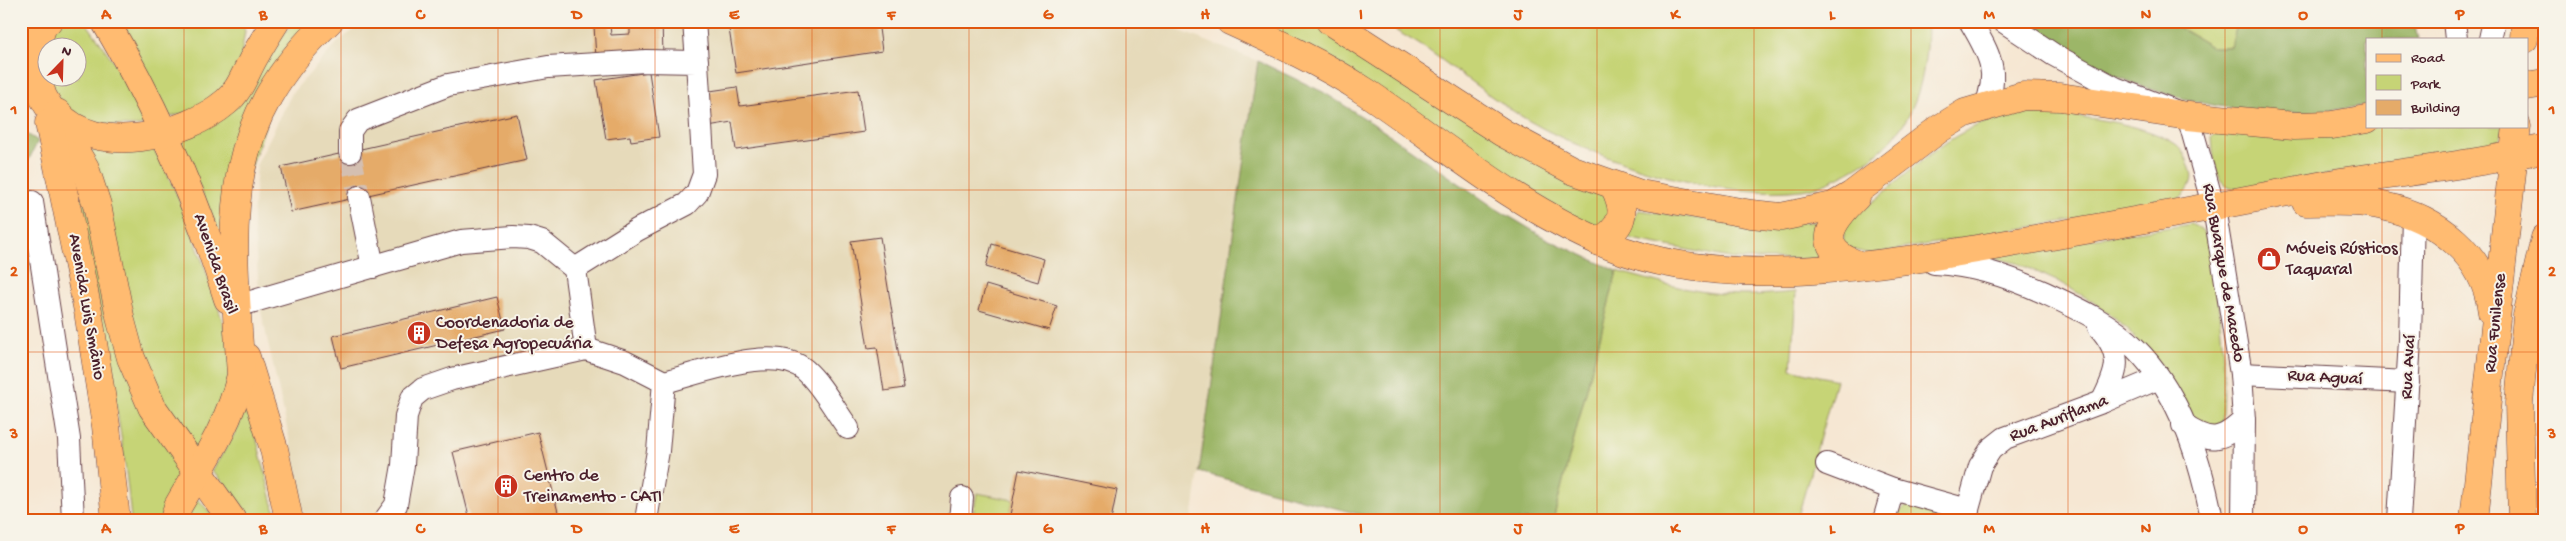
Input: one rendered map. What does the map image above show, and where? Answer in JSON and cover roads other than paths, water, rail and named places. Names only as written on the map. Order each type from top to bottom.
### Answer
[{"type":"main road","points":[[27,21],[34,69],[43,97],[86,168],[97,206],[121,321],[131,358],[152,407],[197,474],[232,520]]},
{"type":"main road","points":[[34,69],[37,43],[44,25],[48,21]]},
{"type":"main road","name":"Avenida Brasil","points":[[105,21],[137,76],[205,228],[238,318],[274,449],[289,520]]},
{"type":"main road","points":[[252,21],[255,55]]},
{"type":"main road","points":[[43,97],[67,123],[75,129],[90,134],[126,139],[163,133],[200,118],[226,102],[244,80],[255,55],[276,21]]},
{"type":"main road","points":[[174,520],[178,506],[226,425],[236,398],[241,375],[234,221],[242,157],[254,124],[272,88],[294,58],[329,21]]},
{"type":"main road","points":[[1230,21],[1278,43],[1363,90],[1487,179],[1560,223],[1599,242],[1652,259],[1734,272],[1818,270],[1947,254],[2214,208],[2326,185],[2514,156],[2545,148]]},
{"type":"main road","points":[[1330,21],[1503,133],[1572,170],[1614,186],[1713,209],[1781,217],[1833,206],[1874,180],[1939,129],[1965,113],[2023,96],[2060,97],[2188,116],[2294,126],[2332,125],[2366,120]]},
{"type":"main road","points":[[2524,38],[2525,21]]},
{"type":"main road","points":[[2528,86],[2545,83]]},
{"type":"main road","name":"Avenida Luis Smânio","points":[[43,97],[62,176],[88,311],[106,426],[116,520]]},
{"type":"main road","name":"Rua Funilense","points":[[2474,520],[2517,128]]},
{"type":"main road","points":[[1859,265],[1835,253],[1831,242],[1831,231],[1839,215],[1874,180]]},
{"type":"main road","points":[[1599,242],[1611,234],[1621,220],[1622,202],[1614,186]]},
{"type":"main road","points":[[2245,202],[2350,202],[2382,205],[2413,214],[2449,234],[2482,276],[2490,299],[2494,336]]},
{"type":"main road","points":[[2522,520],[2519,403],[2527,316],[2544,247]]},
{"type":"street","points":[[575,269],[637,230],[687,204],[697,193],[704,174],[694,21]]},
{"type":"street","points":[[1970,21],[1992,61],[1992,91],[1984,107]]},
{"type":"street","points":[[2003,21],[2054,55],[2115,88],[2188,116]]},
{"type":"street","points":[[2454,21],[2456,38]]},
{"type":"street","points":[[2490,38],[2494,21]]},
{"type":"street","points":[[350,152],[350,132],[358,120],[448,84],[548,67],[646,61],[697,62]]},
{"type":"street","name":"Rua Buarque de Macedo","points":[[2188,116],[2214,208],[2241,374],[2244,420],[2243,520]]},
{"type":"street","points":[[359,197],[373,267]]},
{"type":"street","points":[[21,205],[32,202],[50,310],[69,439],[73,520]]},
{"type":"street","name":"Rua Avaí","points":[[2399,520],[2408,382],[2413,214]]},
{"type":"street","points":[[238,318],[373,267],[462,241],[513,237],[542,242],[575,269],[586,349]]},
{"type":"street","points":[[1896,260],[1961,264],[2004,275],[2075,306],[2104,324],[2136,349],[2159,378],[2183,425],[2201,470],[2212,520]]},
{"type":"street","points":[[2075,306],[2111,341],[2117,360],[2110,387],[2102,402]]},
{"type":"street","points":[[393,515],[403,465],[406,416],[412,398],[423,389],[452,379],[586,349],[625,362],[664,382],[736,363],[758,360],[791,362],[803,368],[812,377],[848,428]]},
{"type":"street","name":"Rua Aguaí","points":[[2241,374],[2408,382]]},
{"type":"street","name":"Rua Auriflama","points":[[1827,464],[1966,515],[1980,466],[1991,449],[2005,438],[2102,402],[2159,378]]},
{"type":"street","points":[[646,520],[658,451],[664,382]]},
{"type":"street","points":[[2183,425],[2197,434],[2210,438],[2224,437],[2244,420]]},
{"type":"street","points":[[1884,520],[1893,489]]},
{"type":"street","points":[[960,520],[962,498]]},
{"type":"tunnel","points":[[350,152],[359,197]]},
{"type":"place","name":"Móveis Rústicos Taquaral","points":[[2269,259]]},
{"type":"place","name":"Coordenadoria de Defesa Agropecuária","points":[[419,333]]},
{"type":"place","name":"Centro de Treinamento - CATI","points":[[506,486]]}]
